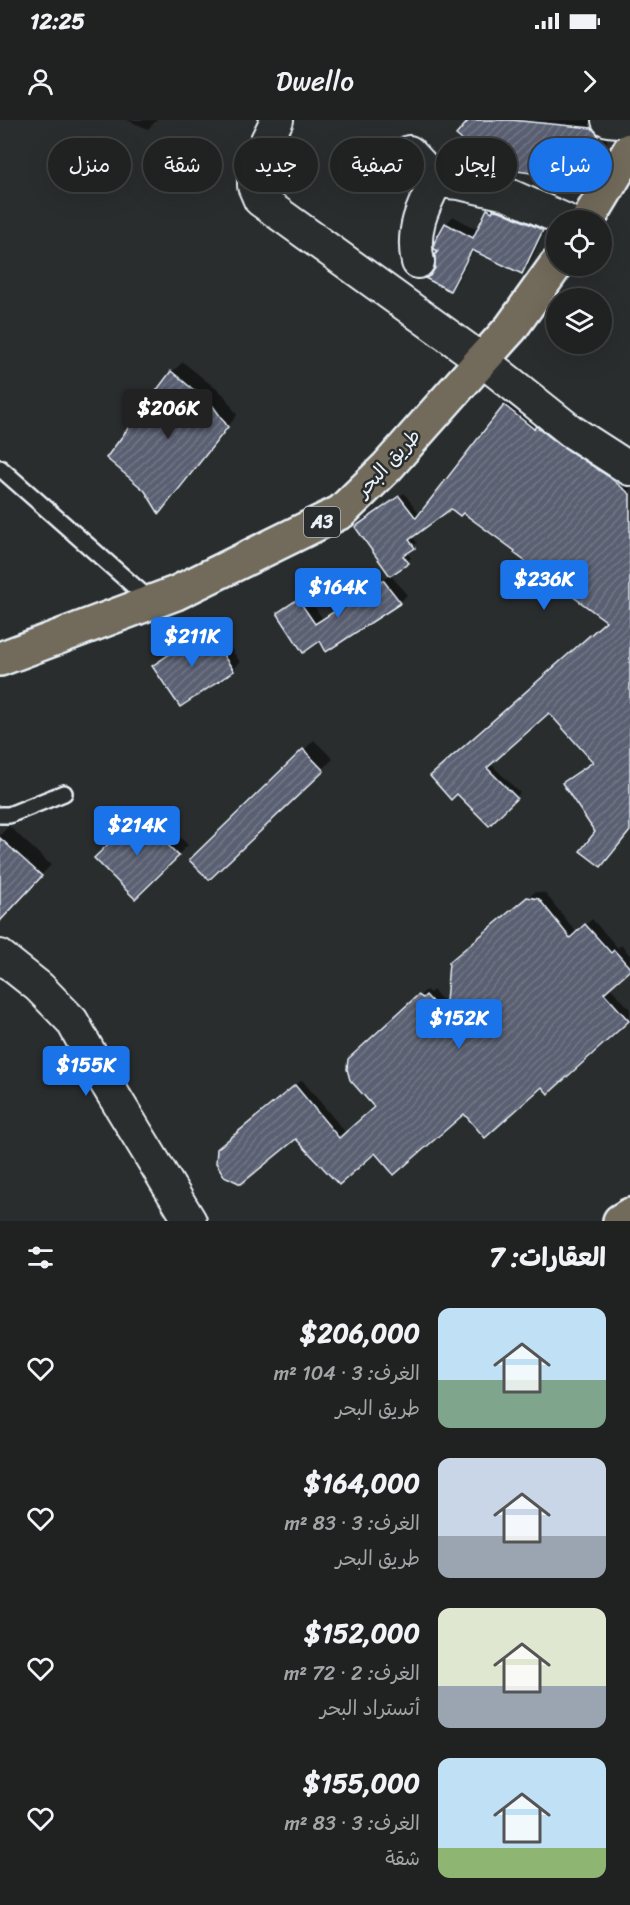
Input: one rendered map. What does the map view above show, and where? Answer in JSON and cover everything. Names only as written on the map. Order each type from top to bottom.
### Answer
[{"type":"highway","points":[[594,210],[630,150]]},
{"type":"highway","name":"طريق البحر","points":[[0,659],[187,588],[341,512],[387,467],[483,360],[511,328],[548,276]]},
{"type":"highway","points":[[620,1221],[630,1215]]},
{"type":"street","points":[[277,120],[254,167],[254,186],[260,200],[483,360],[571,431],[630,469]]},
{"type":"street","points":[[608,120],[630,122]]},
{"type":"street","points":[[418,262],[414,246],[422,207],[436,181],[424,168]]},
{"type":"street","points":[[497,192],[546,212]]},
{"type":"street","points":[[0,956],[39,987],[72,1021],[105,1081],[190,1221]]},
{"type":"lane","points":[[0,468],[152,602]]},
{"type":"lane","points":[[0,815],[9,815],[64,793]]},
{"type":"building","points":[[469,120],[511,120],[592,128],[598,138],[529,138],[529,173],[517,171],[517,138],[460,138],[456,135]]},
{"type":"building","points":[[487,209],[492,212],[493,210],[500,211],[543,230],[522,274],[472,250],[450,291],[425,278],[430,276],[435,268],[435,256],[438,251],[434,249],[434,243],[445,223],[473,238]]},
{"type":"building","points":[[171,371],[213,406],[228,427],[159,514],[145,491],[106,458]]},
{"type":"building","points":[[504,405],[534,429],[536,426],[630,494],[630,831],[601,867],[580,851],[595,832],[562,783],[593,762],[549,713],[487,768],[517,798],[489,826],[457,794],[451,800],[430,776],[606,621],[463,513],[460,516],[451,509],[409,540],[415,548],[403,556],[409,563],[390,576],[355,527],[399,496],[416,518]]},
{"type":"building","points":[[383,580],[401,603],[326,652],[320,641],[303,653],[277,613],[298,599],[315,624]]},
{"type":"building","points":[[189,633],[198,646],[211,637],[234,671],[180,707],[152,666],[174,651],[170,646]]},
{"type":"building","points":[[303,749],[324,771],[209,880],[189,860]]},
{"type":"building","points":[[138,815],[179,856],[135,899],[94,858]]},
{"type":"building","points":[[0,838],[42,876],[0,921]]},
{"type":"building","points":[[527,897],[539,899],[570,938],[585,924],[611,953],[614,950],[630,968],[604,993],[629,1021],[548,1094],[542,1087],[485,1138],[464,1114],[394,1175],[375,1153],[339,1185],[296,1139],[241,1184],[224,1176],[216,1163],[217,1149],[295,1085],[339,1138],[374,1107],[350,1080],[347,1069],[348,1059],[418,995],[423,998],[426,995],[445,1016],[449,962]]}]
